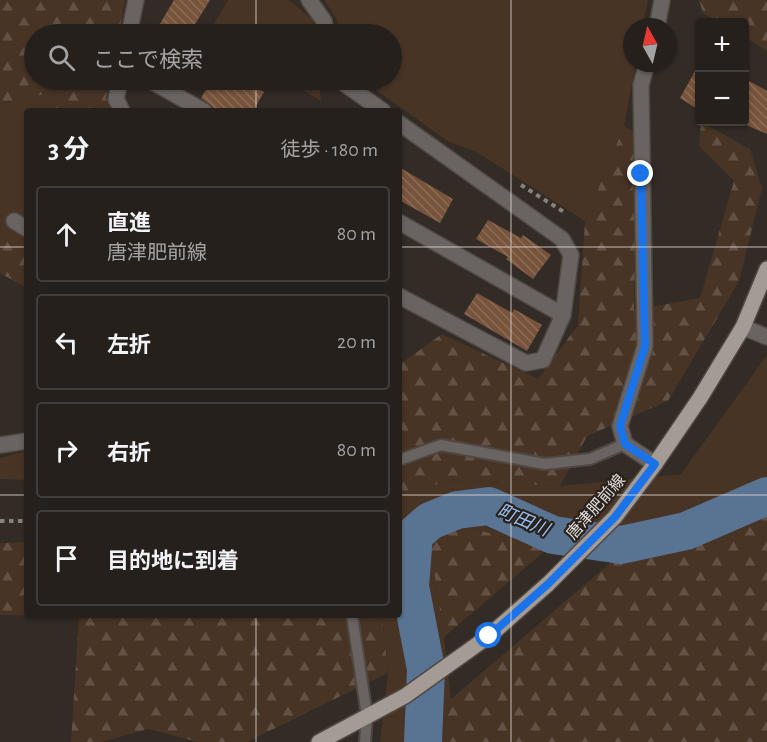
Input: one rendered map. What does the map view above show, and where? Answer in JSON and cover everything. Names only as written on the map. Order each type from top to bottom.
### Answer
[{"type":"main road","name":"唐津肥前線","points":[[319,742],[405,696],[489,636],[548,584],[615,517],[700,398],[743,327],[767,269]]},
{"type":"street","points":[[131,24],[136,0]]},
{"type":"street","points":[[309,0],[324,24]]},
{"type":"street","points":[[659,18],[662,0]]},
{"type":"street","points":[[645,72],[641,85],[645,346],[620,426],[625,444],[655,464]]},
{"type":"street","points":[[118,90],[116,99],[120,108]]},
{"type":"street","points":[[167,90],[199,108]]},
{"type":"street","points":[[353,90],[379,108]]},
{"type":"street","points":[[402,125],[562,239],[571,255],[563,315],[543,360],[526,363],[402,298]]},
{"type":"street","points":[[402,224],[563,315]]},
{"type":"street","points":[[743,327],[767,337]]},
{"type":"street","points":[[0,445],[24,441]]},
{"type":"lane","points":[[402,459],[441,445],[545,464],[590,459],[625,444]]},
{"type":"lane","points":[[352,618],[367,716],[365,742]]},
{"type":"path","points":[[0,521],[24,521]]},
{"type":"green space","points":[[0,0],[125,0],[121,24],[24,24],[24,90],[108,90],[106,98],[110,108],[52,108],[45,94],[0,104]]},
{"type":"green space","points":[[228,0],[289,0],[313,20],[313,24],[214,24]]},
{"type":"green space","points":[[324,0],[648,0],[644,18],[623,18],[623,72],[634,72],[624,126],[585,221],[475,151],[449,142],[376,90],[402,90],[402,24],[339,24]]},
{"type":"green space","points":[[699,0],[767,0],[767,51],[749,40],[749,18],[712,18],[703,13]]},
{"type":"green space","points":[[303,90],[320,90],[321,101]]},
{"type":"green space","points":[[45,94],[52,108],[24,108],[24,240],[11,231],[0,215],[0,104]]},
{"type":"green space","points":[[624,126],[637,135],[634,310],[700,298],[734,181],[699,146],[701,126],[708,126],[750,149],[762,188],[739,281],[668,401],[587,436],[560,486],[448,480],[402,497],[402,363],[442,334],[538,379],[578,325],[585,221]]},
{"type":"green space","points":[[0,215],[11,231],[24,240],[24,286],[0,273]]},
{"type":"green space","points":[[767,355],[767,513],[622,553],[546,550],[464,525],[430,544],[451,699],[440,742],[380,742],[388,673],[382,618],[402,618],[402,495],[448,480],[560,486],[681,474]]},
{"type":"green space","points":[[24,452],[24,480],[0,479],[0,458]]},
{"type":"green space","points":[[767,513],[767,742],[440,742],[451,699],[622,553]]},
{"type":"green space","points":[[463,525],[546,550],[444,637],[430,544]]},
{"type":"green space","points":[[24,542],[24,615],[0,615],[0,543]]},
{"type":"green space","points":[[79,618],[382,618],[388,673],[247,742],[198,742],[148,729],[102,742],[71,742]]},
{"type":"building","points":[[174,0],[210,0],[195,24],[160,24]]},
{"type":"building","points":[[695,71],[695,107],[680,98]]},
{"type":"building","points":[[749,81],[767,91],[767,134],[749,126]]},
{"type":"building","points":[[206,90],[260,90],[264,92],[255,108],[213,108],[201,98]]},
{"type":"building","points":[[402,169],[453,199],[440,223],[402,202]]},
{"type":"building","points":[[488,220],[521,238],[523,235],[551,255],[533,279],[506,259],[508,257],[476,239]]},
{"type":"building","points":[[477,293],[512,313],[514,309],[542,325],[527,351],[464,314]]},
{"type":"waterway","name":"町田川","points":[[423,742],[426,669],[410,586],[414,535],[430,521],[457,510],[489,506],[553,535],[621,545],[686,531],[767,496]]},
{"type":"route","points":[[489,636],[548,584],[615,517],[655,464],[625,444],[620,426],[645,346],[641,174]]}]
